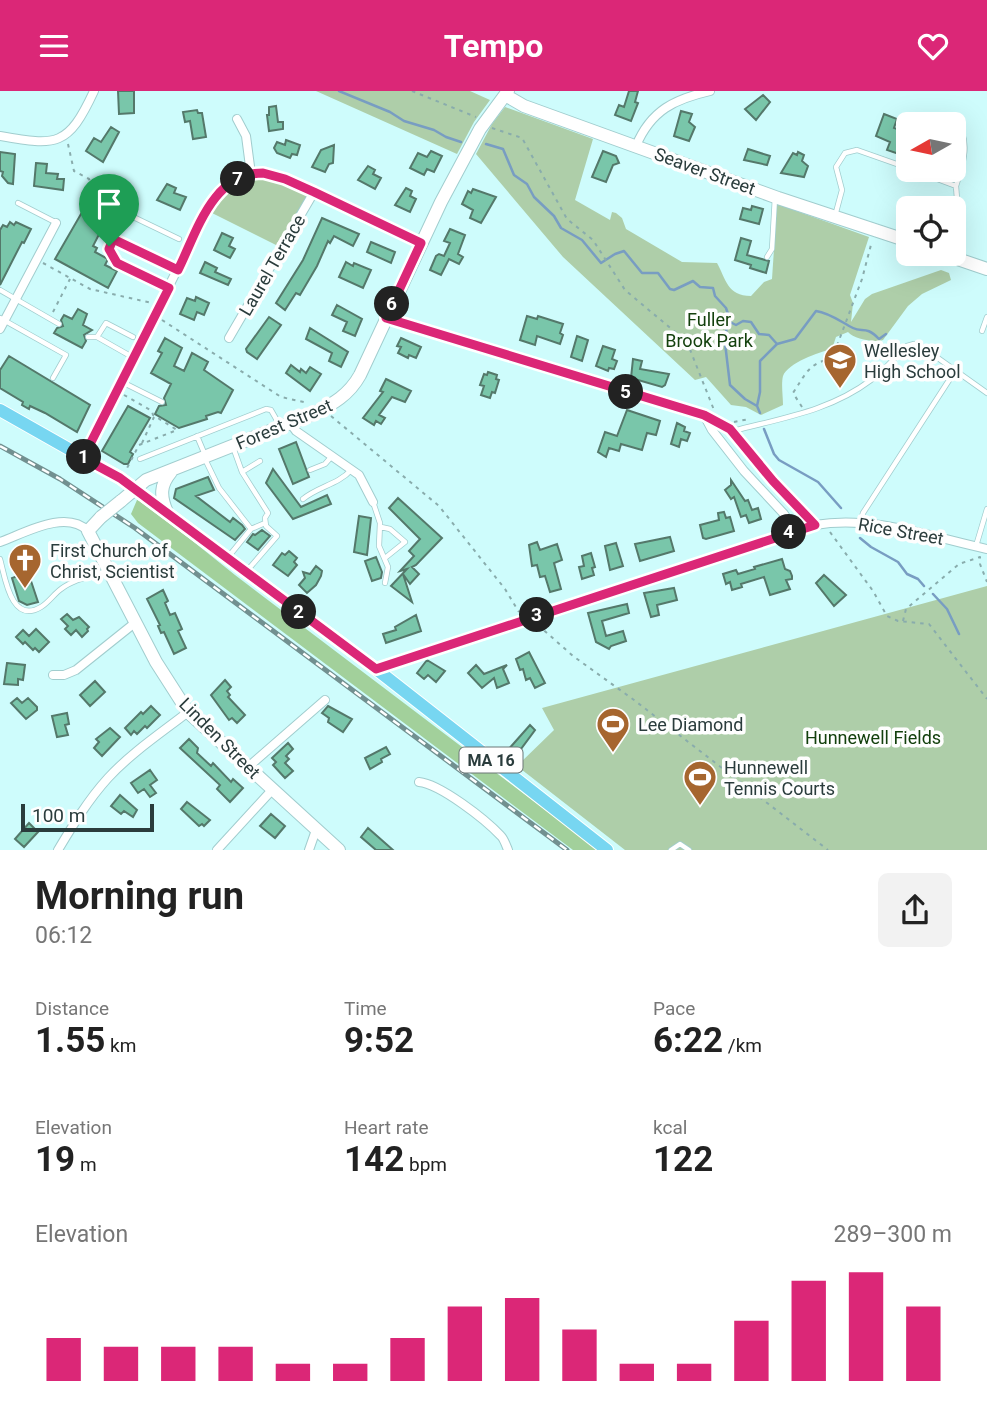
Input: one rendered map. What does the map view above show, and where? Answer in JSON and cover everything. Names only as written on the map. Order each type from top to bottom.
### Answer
[{"type":"main road","name":"MA 16","points":[[0,411],[120,478],[376,669],[607,850]]},
{"type":"street","points":[[0,136],[43,143],[56,141],[65,135],[83,113],[94,91]]},
{"type":"street","points":[[636,146],[647,126],[669,104],[686,96],[710,91]]},
{"type":"street","name":"Forest Street","points":[[88,531],[146,480],[322,410],[342,398],[354,386],[421,243],[484,122],[507,93]]},
{"type":"street","name":"Seaver Street","points":[[507,93],[524,106],[775,197],[896,237]]},
{"type":"street","points":[[237,119],[246,136],[251,174]]},
{"type":"street","points":[[83,458],[215,196],[231,182],[251,174],[275,176],[421,243]]},
{"type":"street","name":"Laurel Terrace","points":[[229,338],[314,192]]},
{"type":"street","points":[[0,329],[2,319],[56,223]]},
{"type":"street","points":[[966,262],[987,269]]},
{"type":"street","points":[[386,318],[709,415],[735,427],[773,481],[815,525]]},
{"type":"street","points":[[709,415],[712,430],[750,479],[796,530]]},
{"type":"street","points":[[286,426],[362,479],[373,502]]},
{"type":"street","points":[[167,512],[162,489],[171,472]]},
{"type":"street","points":[[0,542],[60,522],[75,523],[88,531]]},
{"type":"street","name":"Rice Street","points":[[376,669],[815,525],[860,523],[910,531],[987,549]]},
{"type":"street","name":"Linden Street","points":[[88,531],[156,662],[188,712],[339,850]]},
{"type":"street","points":[[53,675],[64,675],[76,670],[136,622]]},
{"type":"street","points":[[247,768],[325,700]]},
{"type":"street","points":[[58,850],[79,814],[108,778],[188,712]]},
{"type":"street","points":[[419,782],[436,787],[480,819],[503,837],[508,850]]},
{"type":"street","points":[[217,850],[272,790]]},
{"type":"street","points":[[309,850],[316,830]]},
{"type":"lane","points":[[835,217],[842,190],[836,167],[845,153],[857,151],[896,164]]},
{"type":"lane","points":[[945,182],[956,186]]},
{"type":"lane","points":[[957,182],[957,196]]},
{"type":"lane","points":[[767,257],[772,249],[774,235],[775,197]]},
{"type":"lane","points":[[18,204],[56,223]]},
{"type":"lane","points":[[169,288],[115,262],[109,249],[125,213],[179,239]]},
{"type":"lane","points":[[113,239],[178,270]]},
{"type":"lane","points":[[0,290],[59,324]]},
{"type":"lane","points":[[982,331],[987,317]]},
{"type":"lane","points":[[2,319],[66,355],[52,378]]},
{"type":"lane","points":[[97,337],[106,323],[133,337]]},
{"type":"lane","points":[[88,337],[97,337],[134,358]]},
{"type":"lane","points":[[735,427],[812,412],[836,402],[874,379],[911,345],[921,346],[987,393]]},
{"type":"lane","points":[[860,523],[863,513],[956,370]]},
{"type":"lane","points":[[122,382],[162,402]]},
{"type":"lane","points":[[140,459],[266,409],[271,410],[286,426]]},
{"type":"lane","points":[[197,436],[219,488],[251,529]]},
{"type":"lane","points":[[233,446],[242,472],[268,513],[265,523]]},
{"type":"lane","points":[[310,470],[325,464],[332,456]]},
{"type":"lane","points":[[242,472],[260,461]]},
{"type":"lane","points":[[303,499],[351,470]]},
{"type":"lane","points":[[373,502],[380,527],[378,544],[388,571],[385,583]]},
{"type":"lane","points":[[975,547],[987,509]]},
{"type":"lane","points":[[227,559],[251,529],[265,523]]},
{"type":"lane","points":[[246,573],[277,536],[265,523]]},
{"type":"lane","points":[[380,527],[390,529],[405,542],[385,558]]},
{"type":"lane","points":[[0,559],[13,601],[20,609],[31,611],[41,607],[62,588],[110,570]]},
{"type":"lane","points":[[671,850],[680,844],[689,850]]},
{"type":"path","points":[[412,91],[456,108],[502,133],[522,138],[562,213],[589,236],[632,297],[687,342],[713,404],[709,415]]},
{"type":"path","points":[[65,135],[74,171],[89,179],[102,204],[124,216]]},
{"type":"path","points":[[800,409],[802,404],[793,393],[818,361],[832,359],[862,279],[874,229]]},
{"type":"path","points":[[36,260],[90,289],[116,293],[160,306]]},
{"type":"path","points":[[50,318],[71,278]]},
{"type":"path","points":[[155,317],[281,397],[322,410],[366,443],[439,506],[505,589],[515,607],[573,656],[828,850]]},
{"type":"path","points":[[124,395],[177,430],[139,445],[125,470]]},
{"type":"path","points":[[142,444],[141,441],[155,416]]},
{"type":"path","points":[[735,427],[756,418]]},
{"type":"path","points":[[829,530],[873,591],[887,616],[894,620],[924,622],[933,627],[987,699]]},
{"type":"path","points":[[903,621],[906,609],[966,560],[979,557],[979,564],[987,582]]},
{"type":"green space","points":[[316,91],[470,91],[490,100],[474,122],[457,154]]},
{"type":"green space","name":"Fuller Brook Park","points":[[505,107],[593,139],[575,200],[610,220],[612,212],[616,213],[622,218],[626,229],[682,262],[717,263],[728,285],[737,293],[751,296],[764,282],[772,279],[777,204],[869,237],[850,295],[853,303],[851,322],[865,299],[872,294],[941,270],[949,273],[951,280],[922,294],[908,306],[883,340],[864,340],[848,332],[836,337],[832,349],[812,355],[791,367],[783,376],[783,405],[761,415],[746,407],[731,405],[706,377],[695,380],[563,257],[476,154],[492,124]]},
{"type":"green space","points":[[253,179],[274,181],[308,194],[278,246],[212,213],[228,191]]},
{"type":"green space","points":[[137,500],[144,502],[235,575],[598,850],[573,850],[138,523],[131,514]]},
{"type":"green space","name":"Hunnewell Fields","points":[[987,586],[987,850],[625,850],[517,766],[554,730],[542,708]]},
{"type":"building","points":[[118,91],[134,91],[134,113],[119,114]]},
{"type":"building","points":[[629,91],[638,91],[635,102],[638,103],[631,121],[615,115],[619,105],[624,107]]},
{"type":"building","points":[[763,95],[770,102],[756,120],[745,109]]},
{"type":"building","points":[[276,106],[278,122],[283,122],[283,129],[269,131],[269,107]]},
{"type":"building","points":[[197,110],[202,113],[206,137],[193,139],[190,121],[185,122],[183,112]]},
{"type":"building","points":[[681,111],[692,114],[689,122],[695,127],[689,141],[674,136]]},
{"type":"building","points":[[884,114],[896,119],[896,153],[887,150],[890,142],[876,136]]},
{"type":"building","points":[[111,127],[119,132],[103,162],[86,151],[94,138],[101,142]]},
{"type":"building","points":[[286,140],[300,145],[297,155],[292,154],[290,158],[277,153],[274,148],[277,142],[285,145]]},
{"type":"building","points":[[334,145],[333,163],[329,164],[325,172],[312,167],[321,150]]},
{"type":"building","points":[[748,149],[770,156],[767,165],[744,160]]},
{"type":"building","points":[[431,151],[442,156],[434,172],[427,169],[424,175],[410,168],[418,153],[427,157]]},
{"type":"building","points":[[603,151],[616,156],[619,163],[613,165],[606,182],[592,177]]},
{"type":"building","points":[[0,152],[15,154],[13,184],[8,183],[2,176]]},
{"type":"building","points":[[798,152],[804,155],[802,161],[808,166],[804,177],[781,173],[793,153],[797,155]]},
{"type":"building","points":[[36,163],[47,164],[46,173],[58,174],[57,179],[64,179],[63,190],[34,186]]},
{"type":"building","points":[[368,166],[375,170],[373,174],[381,178],[375,189],[358,180]]},
{"type":"building","points":[[167,184],[176,188],[174,193],[186,197],[180,210],[157,200]]},
{"type":"building","points":[[406,188],[412,191],[410,196],[416,199],[410,212],[395,205]]},
{"type":"building","points":[[473,189],[496,197],[481,223],[470,218],[473,210],[462,204],[468,191],[471,193]]},
{"type":"building","points":[[752,206],[763,209],[759,224],[740,219],[743,208],[751,210]]},
{"type":"building","points":[[85,207],[107,219],[93,246],[97,248],[95,252],[108,259],[105,265],[117,271],[108,288],[55,259]]},
{"type":"building","points":[[322,218],[359,234],[353,246],[334,236],[330,243],[328,241],[300,295],[296,293],[285,310],[276,303],[303,260]]},
{"type":"building","points":[[10,222],[31,229],[0,285],[0,230]]},
{"type":"building","points":[[450,229],[465,235],[458,254],[463,257],[459,264],[449,259],[441,275],[430,270],[436,256],[444,256],[450,243],[444,241]]},
{"type":"building","points":[[222,233],[233,238],[229,246],[235,249],[230,258],[214,250]]},
{"type":"building","points":[[741,238],[751,241],[747,255],[769,261],[766,273],[735,260]]},
{"type":"building","points":[[371,242],[395,252],[391,263],[367,252]]},
{"type":"building","points":[[205,262],[217,268],[215,272],[231,279],[228,285],[200,273]]},
{"type":"building","points":[[346,262],[371,270],[363,288],[339,277]]},
{"type":"building","points":[[196,297],[209,303],[204,315],[197,312],[194,320],[180,314],[187,298],[195,301]]},
{"type":"building","points":[[337,305],[362,319],[355,336],[343,331],[347,322],[332,315]]},
{"type":"building","points":[[78,309],[87,314],[83,325],[92,330],[84,335],[86,341],[82,348],[54,333],[57,328],[63,326],[61,320],[64,315],[72,319]]},
{"type":"building","points":[[527,316],[537,319],[538,316],[563,324],[560,344],[537,336],[535,345],[520,340]]},
{"type":"building","points":[[269,317],[281,325],[257,359],[246,349]]},
{"type":"building","points":[[310,328],[348,352],[341,367],[329,361],[332,353],[306,339]]},
{"type":"building","points":[[577,336],[588,340],[582,361],[571,357]]},
{"type":"building","points":[[165,338],[182,348],[174,366],[184,371],[192,353],[208,362],[204,370],[233,390],[221,413],[206,416],[207,419],[179,428],[155,414],[159,406],[166,405],[164,398],[171,384],[151,373],[162,353],[158,351]]},
{"type":"building","points":[[401,338],[421,347],[416,358],[409,355],[408,358],[398,353],[401,347],[397,346]]},
{"type":"building","points":[[603,346],[615,350],[612,359],[617,361],[614,369],[609,368],[608,371],[596,366]]},
{"type":"building","points":[[9,356],[90,405],[77,432],[45,413],[22,405],[23,402],[0,388],[0,370]]},
{"type":"building","points":[[633,359],[642,361],[640,369],[669,374],[665,385],[662,387],[631,378]]},
{"type":"building","points":[[291,365],[300,372],[301,369],[306,373],[310,367],[321,374],[310,391],[286,373]]},
{"type":"building","points":[[488,372],[497,375],[496,379],[499,380],[495,393],[492,392],[490,398],[481,395],[484,386],[480,385],[484,374],[487,375]]},
{"type":"building","points":[[386,379],[411,391],[405,402],[392,397],[379,415],[385,418],[381,424],[376,421],[374,425],[363,418],[383,392],[380,391]]},
{"type":"building","points":[[128,406],[150,418],[130,452],[133,454],[128,464],[124,464],[102,451]]},
{"type":"building","points":[[627,410],[660,421],[656,435],[647,433],[642,450],[621,444],[619,451],[609,448],[606,457],[598,452],[605,432],[617,436]]},
{"type":"building","points":[[677,423],[690,433],[687,441],[681,439],[679,447],[671,444]]},
{"type":"building","points":[[296,442],[309,477],[293,484],[279,449]]},
{"type":"building","points":[[273,469],[301,507],[327,495],[331,504],[293,519],[266,483]]},
{"type":"building","points":[[208,477],[214,490],[196,496],[230,522],[233,518],[242,525],[245,529],[235,540],[174,498],[176,489]]},
{"type":"building","points":[[731,480],[745,501],[748,500],[752,510],[758,508],[761,519],[749,523],[746,515],[741,517],[734,497],[731,499],[725,490],[731,485]]},
{"type":"building","points":[[398,498],[442,538],[412,567],[419,574],[410,584],[403,574],[412,602],[391,586],[407,569],[400,571],[414,556],[409,551],[420,539],[389,508]]},
{"type":"building","points":[[724,512],[726,518],[730,517],[734,531],[703,538],[700,525],[719,520],[718,513]]},
{"type":"building","points":[[359,516],[371,518],[367,555],[354,552]]},
{"type":"building","points":[[262,530],[270,536],[258,550],[247,542],[253,534]]},
{"type":"building","points":[[670,537],[674,551],[640,561],[635,544]]},
{"type":"building","points":[[537,542],[540,550],[557,544],[562,560],[554,563],[561,589],[550,592],[545,576],[540,577],[537,565],[532,566],[529,545]]},
{"type":"building","points":[[616,543],[623,566],[610,570],[605,546]]},
{"type":"building","points":[[289,551],[297,558],[294,562],[297,565],[288,576],[273,565],[282,553],[285,555]]},
{"type":"building","points":[[591,553],[594,575],[582,579],[579,567],[584,566],[582,556]]},
{"type":"building","points":[[376,557],[382,572],[381,578],[372,581],[365,561]]},
{"type":"building","points":[[782,559],[785,569],[790,571],[792,576],[792,579],[786,580],[790,589],[770,595],[764,577],[741,584],[742,587],[732,590],[730,582],[726,584],[723,574],[736,570],[738,574]]},
{"type":"building","points":[[316,566],[322,571],[321,576],[307,593],[299,585],[305,578],[303,572],[310,574]]},
{"type":"building","name":"First Church of Christ, Scientist","points":[[28,572],[38,602],[27,605],[19,601],[12,578]]},
{"type":"building","points":[[824,575],[846,595],[834,606],[816,583]]},
{"type":"building","points":[[674,588],[677,600],[657,605],[659,615],[651,617],[644,593]]},
{"type":"building","points":[[163,590],[170,615],[175,613],[182,629],[178,631],[186,648],[174,654],[164,632],[161,633],[158,626],[160,625],[147,599]]},
{"type":"building","points":[[627,604],[629,613],[602,621],[606,636],[623,631],[626,641],[609,649],[596,642],[588,613]]},
{"type":"building","points":[[67,614],[73,620],[79,617],[89,627],[82,637],[76,630],[71,635],[65,629],[68,626],[61,619]]},
{"type":"building","points":[[416,615],[421,631],[386,643],[383,634],[396,630],[395,627]]},
{"type":"building","points":[[36,629],[49,642],[39,652],[16,637],[23,630],[29,636]]},
{"type":"building","points":[[529,652],[545,683],[535,688],[530,678],[526,680],[516,659]]},
{"type":"building","points":[[427,660],[445,671],[436,682],[428,675],[424,679],[417,673]]},
{"type":"building","points":[[7,663],[25,665],[23,680],[18,679],[18,685],[4,684]]},
{"type":"building","points":[[476,665],[484,674],[507,665],[503,669],[509,683],[497,688],[494,678],[482,688],[468,673]]},
{"type":"building","points":[[225,680],[231,687],[227,691],[230,695],[228,697],[245,715],[237,723],[232,718],[229,720],[211,695]]},
{"type":"building","points":[[95,681],[105,692],[90,706],[80,695]]},
{"type":"building","points":[[17,698],[22,703],[28,698],[37,710],[26,719],[11,703]]},
{"type":"building","points":[[151,706],[160,715],[147,728],[145,726],[137,734],[134,731],[131,735],[125,728]]},
{"type":"building","points":[[328,706],[352,719],[343,732],[328,722],[329,718],[322,713]]},
{"type":"building","points":[[67,713],[69,724],[65,725],[68,735],[57,737],[52,716]]},
{"type":"building","points":[[530,725],[535,730],[515,757],[507,751]]},
{"type":"building","points":[[110,728],[120,737],[102,756],[94,748],[99,742],[96,739]]},
{"type":"building","points":[[189,739],[198,748],[197,753],[211,766],[213,763],[231,782],[233,779],[243,788],[230,802],[217,789],[220,785],[180,748]]},
{"type":"building","points":[[288,743],[293,749],[286,756],[289,759],[285,763],[293,771],[285,778],[273,765],[276,762],[272,758]]},
{"type":"building","points":[[386,747],[390,754],[370,769],[365,758]]},
{"type":"building","points":[[150,770],[157,780],[150,785],[156,793],[150,797],[144,789],[138,793],[131,783]]},
{"type":"building","points":[[120,795],[137,810],[133,817],[124,811],[121,814],[111,806]]},
{"type":"building","points":[[187,802],[210,820],[204,826],[199,826],[181,809]]},
{"type":"building","points":[[271,814],[285,826],[275,838],[260,826]]},
{"type":"building","points":[[29,823],[38,832],[24,847],[15,839]]},
{"type":"building","points":[[368,828],[393,850],[376,850],[361,837]]},
{"type":"waterway","points":[[339,91],[390,112],[404,121],[461,142]]},
{"type":"waterway","points":[[486,144],[503,149],[514,175],[527,184],[534,197],[554,216],[561,228],[582,240],[601,263],[624,251],[642,273],[658,273],[670,289],[674,290],[693,281],[700,287],[713,288],[715,296],[728,314],[725,343],[730,385],[757,406],[760,413]]},
{"type":"waterway","points":[[728,321],[736,325],[743,321],[751,322],[759,334],[769,335],[777,344],[795,339],[816,311],[856,329],[871,332],[879,339],[886,334]]},
{"type":"waterway","points":[[757,406],[760,361],[777,344]]},
{"type":"waterway","points":[[764,429],[779,460],[818,482],[841,508]]},
{"type":"waterway","points":[[860,538],[898,562],[907,574],[918,579],[924,586]]},
{"type":"waterway","points":[[933,594],[947,609],[959,634]]},
{"type":"railway","points":[[0,446],[60,479],[135,528],[567,850]]},
{"type":"place","name":"Wellesley High School","points":[[840,390]]},
{"type":"place","name":"First Church of Christ, Scientist","points":[[25,590]]},
{"type":"place","name":"Lee Diamond","points":[[613,754]]},
{"type":"place","name":"Hunnewell Tennis Courts","points":[[700,807]]},
{"type":"route","points":[[263,173],[285,179],[421,243],[386,318],[704,415],[722,423],[815,525],[376,669],[120,478],[83,458],[169,288],[115,262],[109,246],[113,239],[178,270],[209,206],[222,188],[251,174],[263,173]]}]
